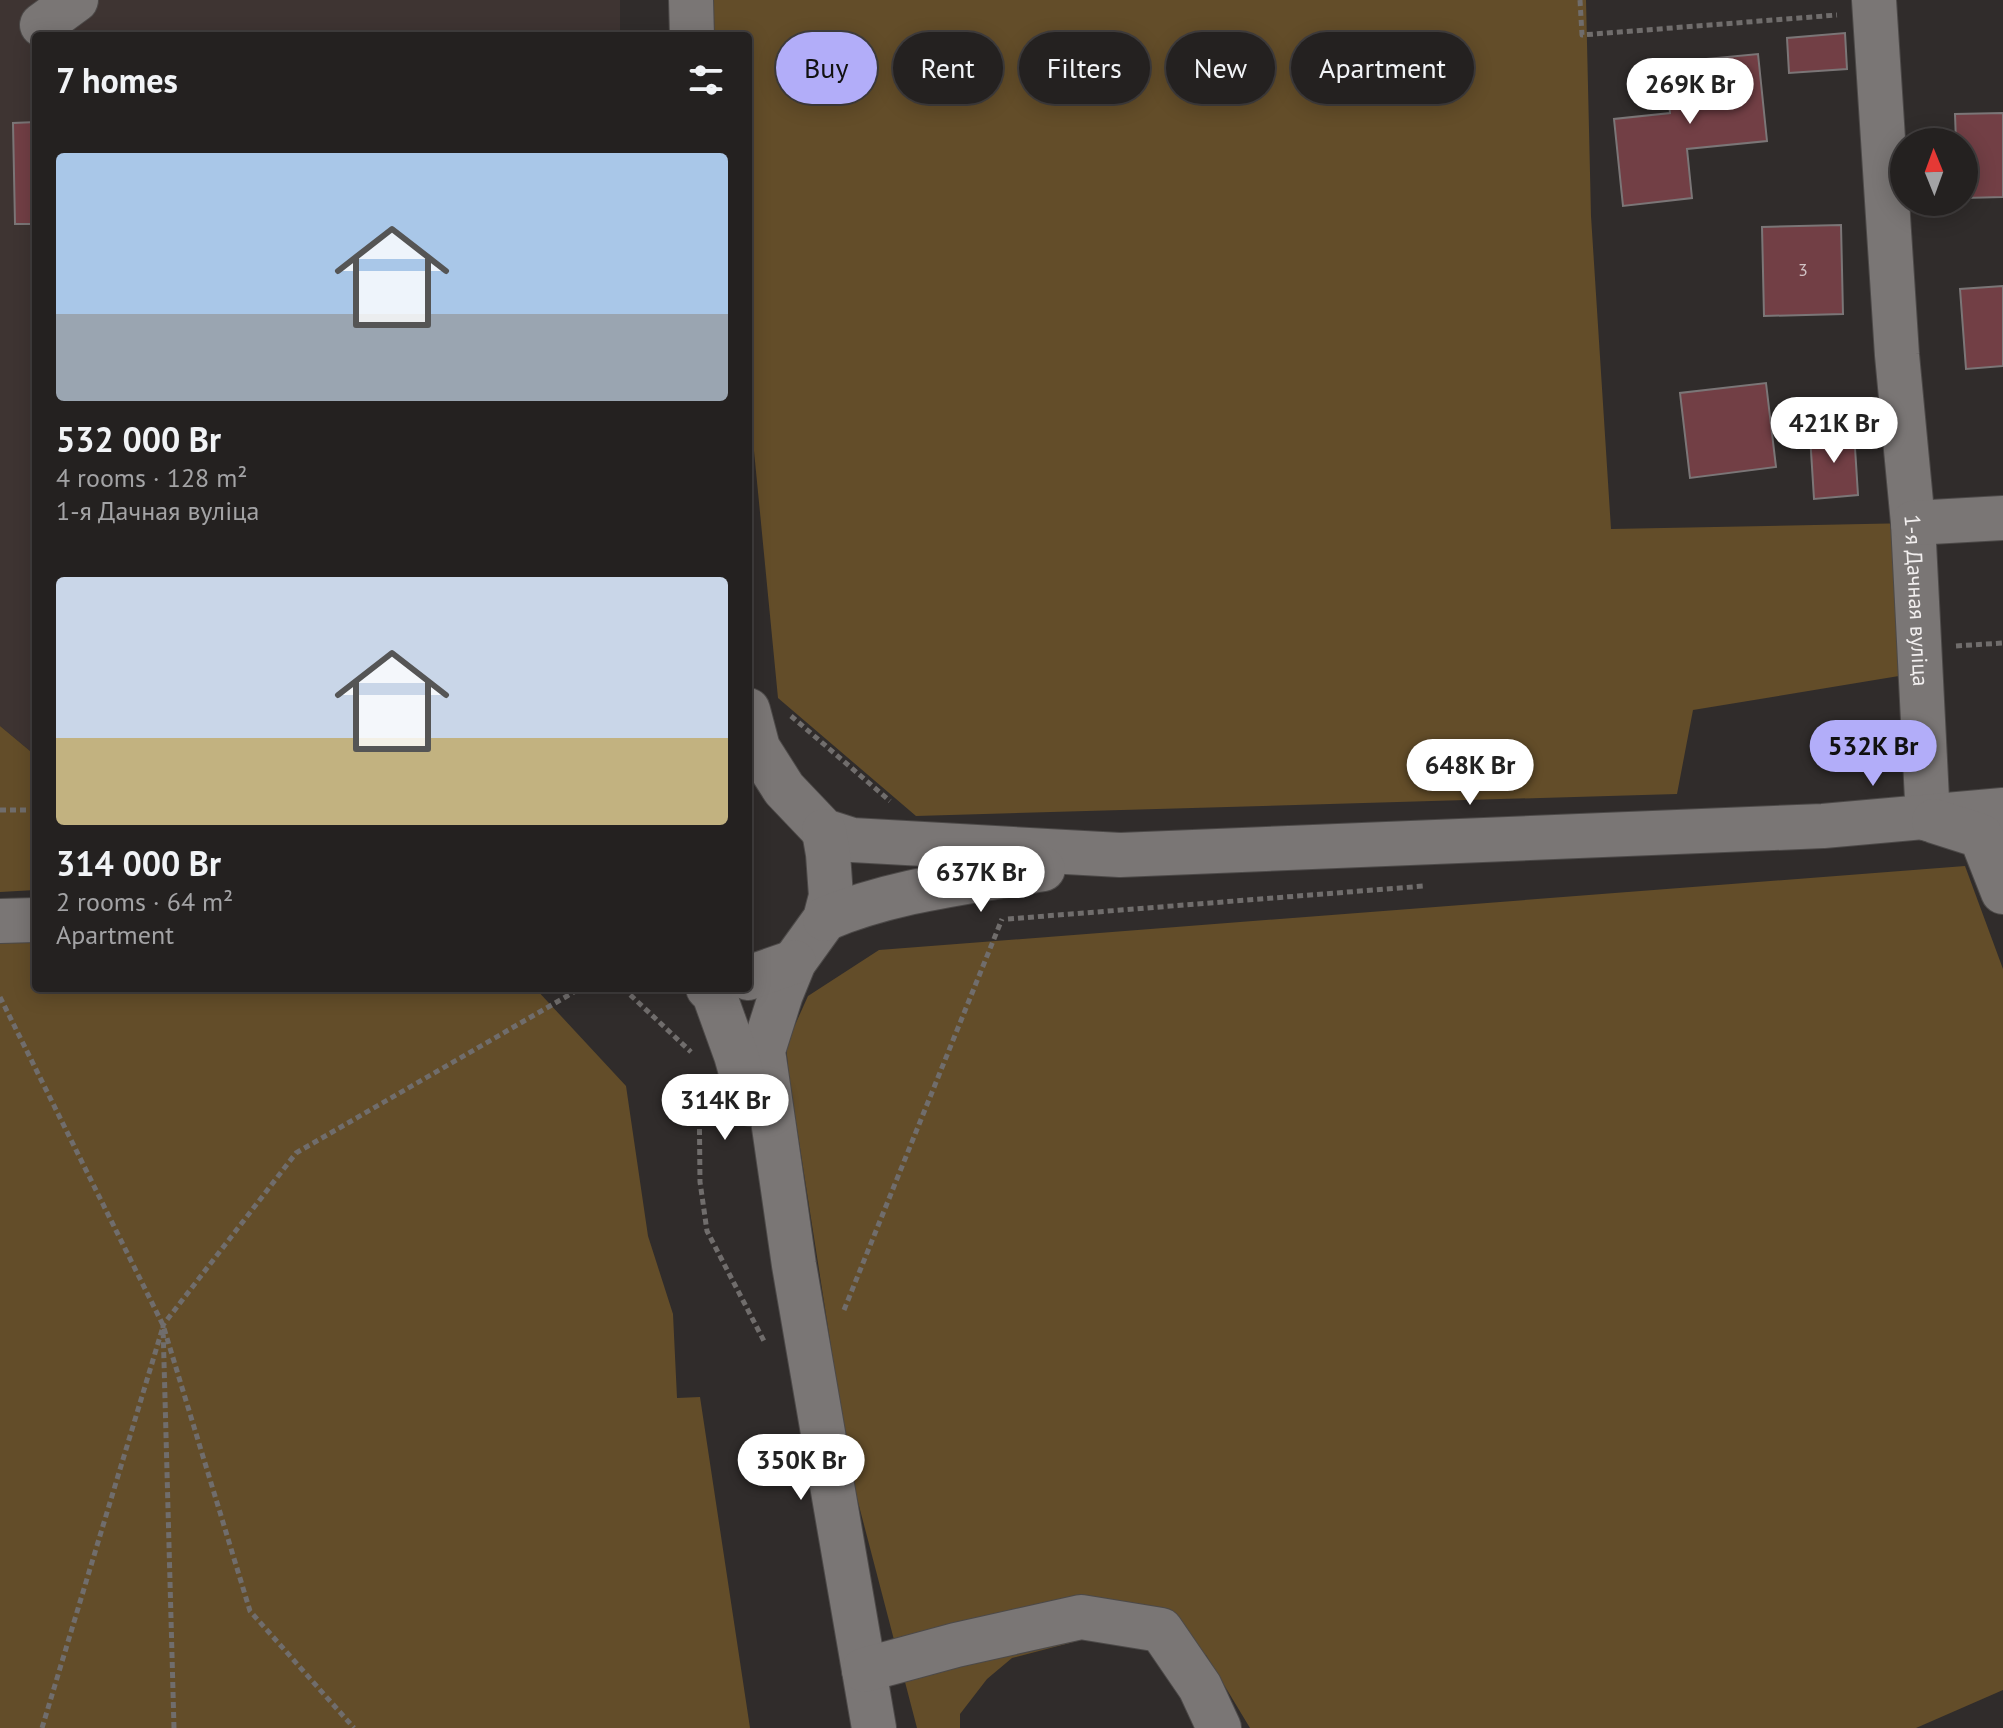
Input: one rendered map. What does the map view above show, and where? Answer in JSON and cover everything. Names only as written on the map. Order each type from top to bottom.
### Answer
[{"type":"street","points":[[42,25],[76,0]]},
{"type":"street","points":[[691,0],[692,32]]},
{"type":"street","name":"1-я Дачная вуліца","points":[[1874,6],[1897,355],[1913,523],[1928,819]]},
{"type":"street","points":[[1913,523],[2003,518]]},
{"type":"street","points":[[752,725],[766,783],[824,831],[852,840],[1120,855],[1823,826],[2003,810]]},
{"type":"street","points":[[1928,819],[1981,836],[2003,892]]},
{"type":"street","points":[[824,831],[831,896],[825,919],[794,962],[763,1051],[794,1265],[874,1728]]},
{"type":"street","points":[[825,919],[850,908],[940,887],[1120,855]]},
{"type":"street","points":[[0,921],[32,920]]},
{"type":"street","points":[[752,977],[794,962]]},
{"type":"street","points":[[712,992],[736,1055],[794,1265]]},
{"type":"street","points":[[864,1670],[956,1645],[1081,1617],[1161,1630],[1200,1687],[1219,1728]]},
{"type":"path","points":[[1580,0],[1582,35],[1874,6]]},
{"type":"path","points":[[790,715],[894,806]]},
{"type":"path","points":[[0,810],[32,810]]},
{"type":"path","points":[[989,921],[1432,885]]},
{"type":"path","points":[[838,1324],[1002,919]]},
{"type":"path","points":[[42,1728],[163,1325],[296,1153],[574,992]]},
{"type":"path","points":[[627,992],[699,1060]]},
{"type":"path","points":[[0,997],[163,1325],[250,1611],[354,1728]]},
{"type":"path","points":[[699,1075],[700,1182],[707,1231],[766,1346]]},
{"type":"path","points":[[163,1325],[174,1728]]},
{"type":"shaded area","points":[[0,0],[620,0],[620,32],[32,32],[32,753],[0,726]]},
{"type":"shaded area","points":[[710,0],[1586,0],[1591,216],[1611,529],[1913,523],[1911,674],[1693,710],[1677,794],[916,816],[778,698],[752,430],[752,32],[713,32]]},
{"type":"shaded area","points":[[0,726],[32,753],[32,890],[0,892]]},
{"type":"shaded area","points":[[1965,866],[2003,969],[2003,1690],[1916,1728],[1250,1728],[1206,1655],[1085,1639],[1012,1658],[987,1679],[960,1714],[960,1728],[917,1728],[851,1475],[789,1077],[786,1045],[808,996],[879,950]]},
{"type":"shaded area","points":[[0,938],[32,938],[32,992],[539,992],[626,1086],[648,1236],[673,1314],[677,1398],[700,1397],[750,1728],[0,1728]]},
{"type":"building","points":[[1845,33],[1847,69],[1789,73],[1787,38]]},
{"type":"building","points":[[1758,54],[1767,141],[1687,149],[1692,198],[1623,206],[1614,119],[1670,113],[1665,63]]},
{"type":"building","points":[[2003,113],[2003,197],[1978,198],[1978,128],[1956,128],[1955,114]]},
{"type":"building","points":[[32,122],[32,224],[15,224],[13,123]]},
{"type":"building","points":[[1841,225],[1843,314],[1764,316],[1762,227]]},
{"type":"building","points":[[2003,286],[2003,366],[1966,369],[1960,289]]},
{"type":"building","points":[[1766,383],[1776,467],[1690,478],[1680,393]]},
{"type":"building","points":[[1854,432],[1858,495],[1814,499],[1810,435]]}]
